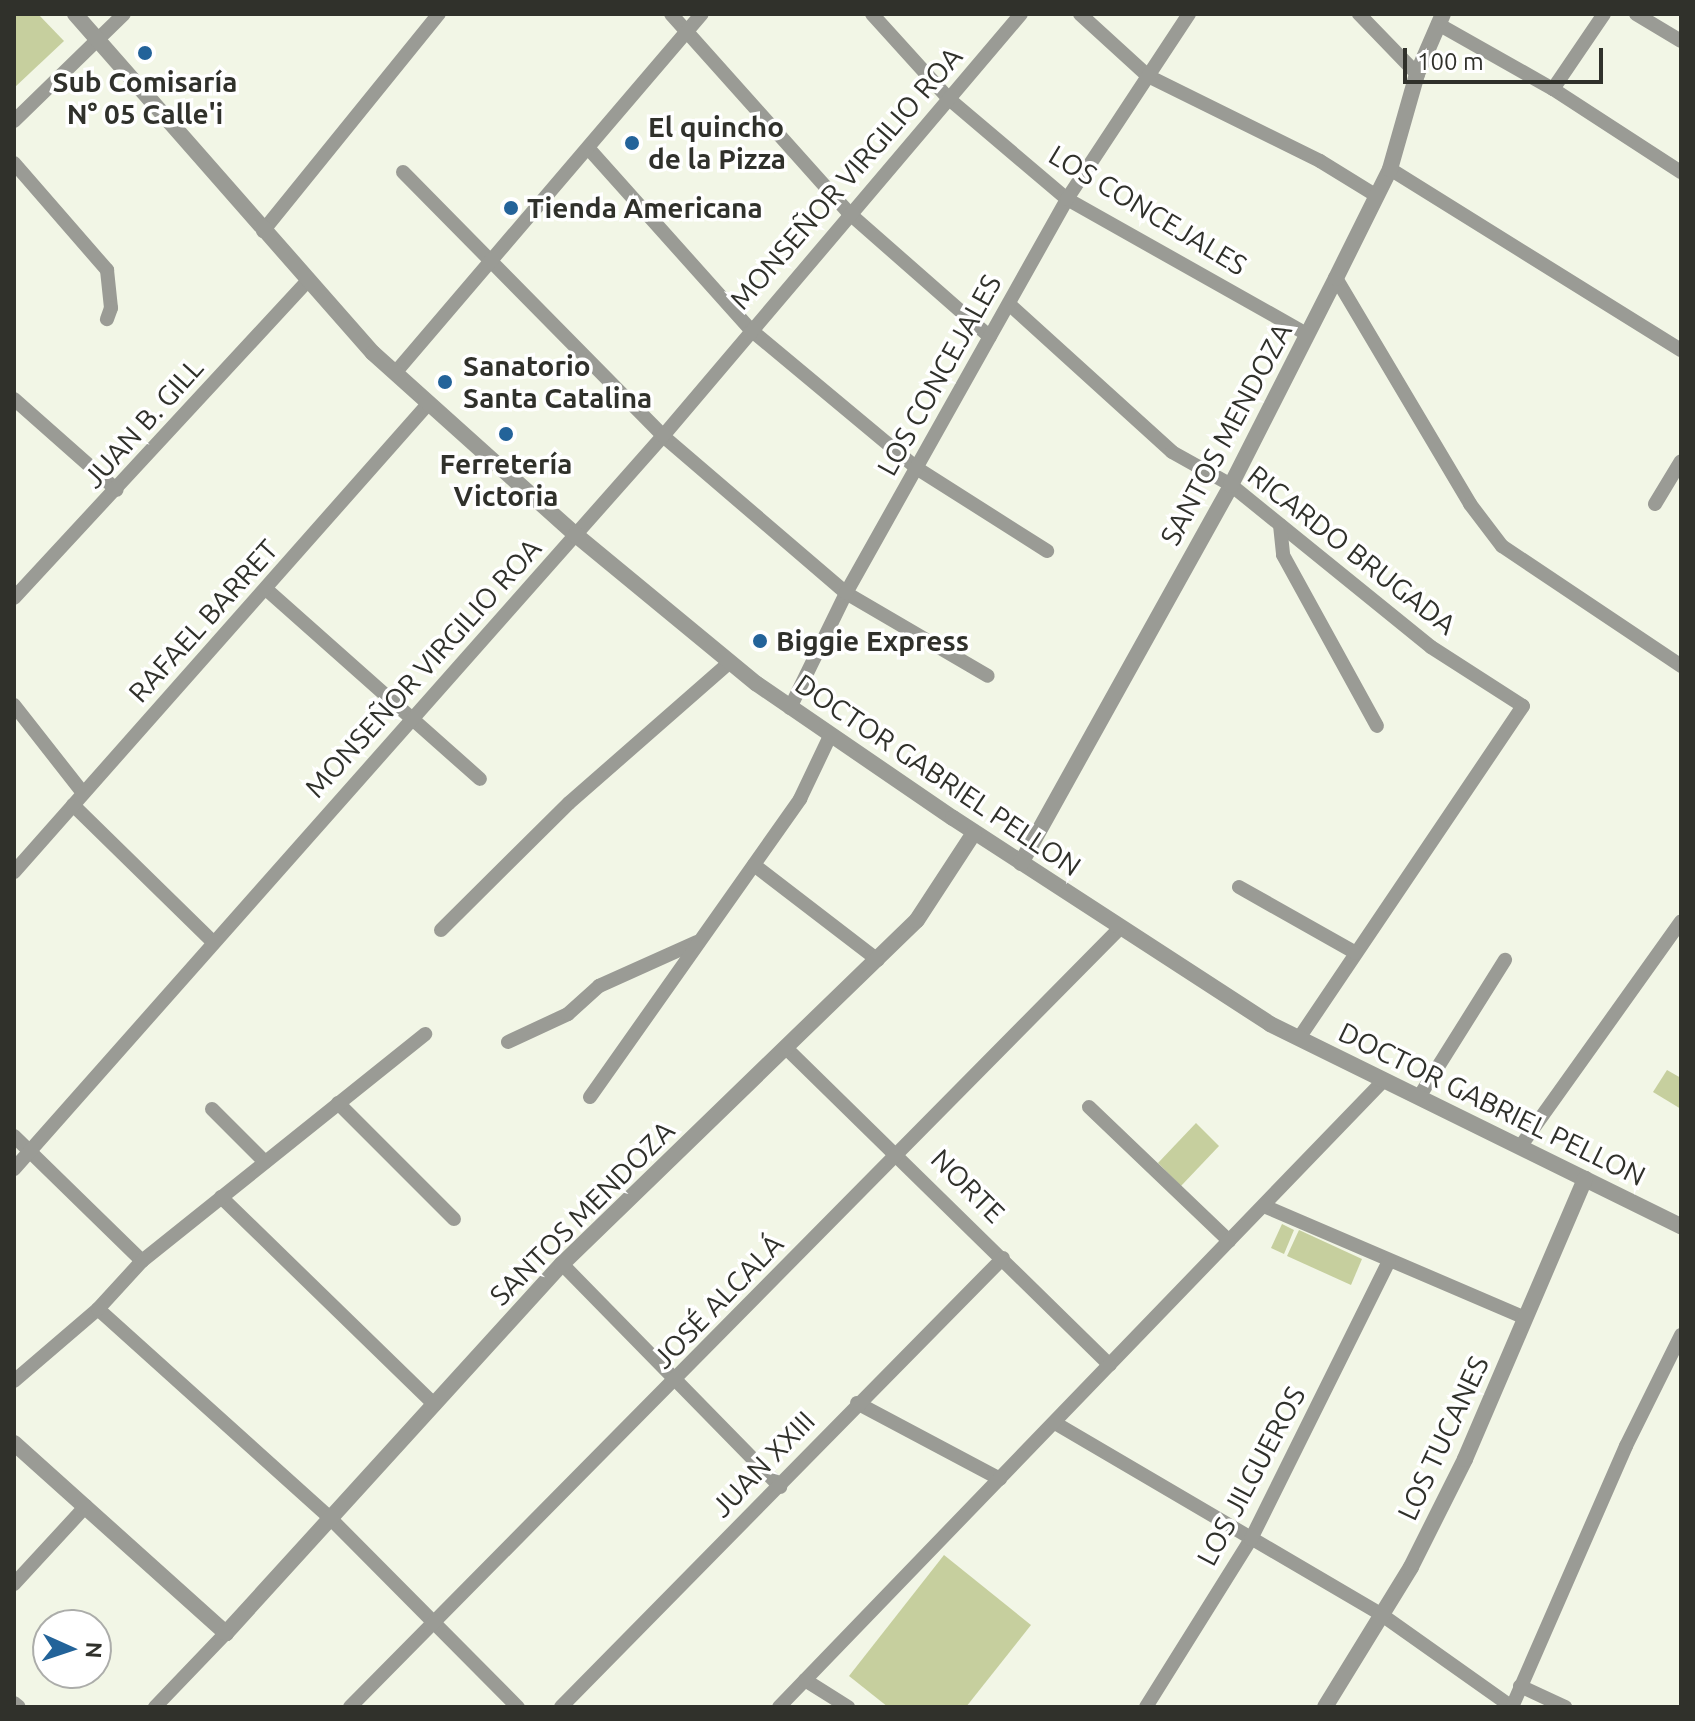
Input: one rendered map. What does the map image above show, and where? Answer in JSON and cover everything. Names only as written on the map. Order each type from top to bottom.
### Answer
[{"type":"street","name":"DOCTOR GABRIEL PELLON","points":[[75,14],[263,231],[395,373],[576,535],[790,708],[1120,928],[1299,1038],[1681,1226]]},
{"type":"street","points":[[14,121],[124,14]]},
{"type":"street","points":[[263,231],[439,14]]},
{"type":"street","points":[[671,14],[850,214],[990,337]]},
{"type":"street","points":[[395,373],[702,14]]},
{"type":"street","name":"LOS CONCEJALES","points":[[872,14],[949,99],[1067,199],[1307,334]]},
{"type":"street","name":"MONSEÑOR VIRGILIO ROA","points":[[14,1169],[663,436],[1021,14]]},
{"type":"street","points":[[1080,14],[1148,76],[1320,161],[1377,196]]},
{"type":"street","name":"LOS CONCEJALES","points":[[790,708],[846,593],[1067,199],[1189,14]]},
{"type":"street","points":[[1359,14],[1417,74]]},
{"type":"street","points":[[1553,89],[1604,14]]},
{"type":"street","points":[[1636,14],[1681,41]]},
{"type":"street","points":[[1441,19],[1681,172]]},
{"type":"street","name":"SANTOS MENDOZA","points":[[1021,863],[1231,485],[1377,196],[1390,169],[1417,74],[1441,19]]},
{"type":"street","points":[[589,149],[751,330],[918,469],[1047,551]]},
{"type":"street","points":[[14,163],[107,270],[111,308],[107,319]]},
{"type":"street","points":[[1390,169],[1681,350]]},
{"type":"street","points":[[403,172],[663,436],[846,593],[988,676]]},
{"type":"street","points":[[1336,278],[1470,504],[1502,546],[1681,666]]},
{"type":"street","name":"JUAN B. GILL","points":[[17,590],[117,490],[308,281]]},
{"type":"street","name":"RICARDO BRUGADA","points":[[1009,304],[1172,452],[1231,485],[1431,647],[1523,706],[1356,953]]},
{"type":"street","points":[[14,399],[117,490]]},
{"type":"street","name":"RAFAEL BARRET","points":[[14,872],[429,403]]},
{"type":"street","points":[[1655,504],[1681,461]]},
{"type":"street","points":[[1280,525],[1283,555],[1377,726]]},
{"type":"street","points":[[266,589],[480,779]]},
{"type":"street","points":[[441,930],[569,803],[730,662]]},
{"type":"street","points":[[14,705],[83,793]]},
{"type":"street","points":[[590,1097],[800,799],[830,736]]},
{"type":"street","points":[[73,805],[214,943]]},
{"type":"street","name":"SANTOS MENDOZA","points":[[226,1633],[562,1264],[917,920],[974,833]]},
{"type":"street","points":[[754,865],[878,960]]},
{"type":"street","points":[[1239,887],[1356,953],[1299,1038]]},
{"type":"street","points":[[1520,1147],[1681,921]]},
{"type":"street","name":"JOSÉ ALCALÁ","points":[[350,1707],[676,1382],[897,1152],[1120,928]]},
{"type":"street","points":[[508,1042],[568,1014],[599,986],[701,940]]},
{"type":"street","points":[[1419,1097],[1505,960]]},
{"type":"street","points":[[14,1381],[98,1309],[142,1261],[425,1034]]},
{"type":"street","name":"NORTE","points":[[786,1048],[897,1152],[1110,1365]]},
{"type":"street","points":[[779,1707],[1384,1080]]},
{"type":"street","points":[[338,1103],[454,1219]]},
{"type":"street","points":[[1089,1107],[1229,1241]]},
{"type":"street","points":[[212,1109],[265,1162]]},
{"type":"street","points":[[14,1136],[142,1261]]},
{"type":"street","name":"LOS TUCANES","points":[[1325,1707],[1382,1615],[1465,1459],[1585,1179]]},
{"type":"street","points":[[221,1197],[435,1405]]},
{"type":"street","points":[[1264,1206],[1525,1318]]},
{"type":"street","name":"JUAN XXIII","points":[[561,1707],[1003,1258]]},
{"type":"street","name":"LOS JILGUEROS","points":[[1146,1707],[1251,1539],[1389,1261]]},
{"type":"street","points":[[562,1264],[780,1487]]},
{"type":"street","points":[[98,1309],[332,1520],[518,1707]]},
{"type":"street","points":[[1055,1423],[1382,1615],[1512,1707],[1681,1335]]},
{"type":"street","points":[[857,1403],[1000,1479]]},
{"type":"street","points":[[14,1443],[226,1633],[155,1707]]},
{"type":"street","points":[[14,1584],[86,1506]]},
{"type":"street","points":[[805,1680],[848,1707]]},
{"type":"street","points":[[1520,1686],[1565,1707]]},
{"type":"street","points":[[14,1703],[19,1707]]},
{"type":"green space","points":[[14,14],[38,14],[64,41],[14,88]]},
{"type":"green space","points":[[1667,1070],[1681,1078],[1681,1109],[1653,1092]]},
{"type":"green space","points":[[1196,1123],[1219,1146],[1181,1186],[1158,1163]]},
{"type":"green space","points":[[1282,1224],[1294,1230],[1284,1254],[1271,1248]]},
{"type":"green space","points":[[1299,1230],[1362,1259],[1351,1285],[1287,1256]]},
{"type":"green space","points":[[944,1555],[1031,1625],[966,1707],[888,1707],[849,1676]]},
{"type":"place","name":"Sub Comisaría N° 05 Calle'i","points":[[145,53]]},
{"type":"place","name":"El quincho de la Pizza","points":[[632,143]]},
{"type":"place","name":"Tienda Americana","points":[[511,208]]},
{"type":"place","name":"Sanatorio Santa Catalina","points":[[445,382]]},
{"type":"place","name":"Ferretería Victoria","points":[[506,434]]},
{"type":"place","name":"Biggie Express","points":[[760,641]]}]
